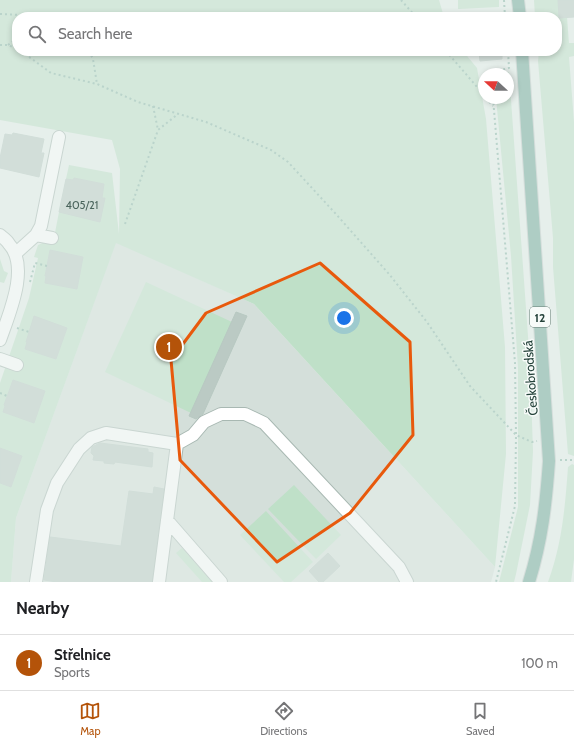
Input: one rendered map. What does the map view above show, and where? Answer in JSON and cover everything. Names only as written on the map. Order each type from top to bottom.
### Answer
[{"type":"main road","points":[[518,0],[519,12]]},
{"type":"main road","name":"Českobrodská","points":[[522,56],[549,439],[547,502],[538,551],[529,582]]},
{"type":"street","points":[[15,254],[36,235],[41,226],[59,137]]},
{"type":"street","points":[[0,235],[10,244],[18,263],[18,280],[14,299],[0,340]]},
{"type":"street","points":[[36,235],[52,238]]},
{"type":"street","points":[[0,359],[17,365]]},
{"type":"street","points":[[36,582],[47,510],[57,483],[79,449],[91,438],[106,433],[177,444],[193,435],[204,422],[221,414],[245,414],[264,423],[399,567],[407,582]]},
{"type":"street","points":[[159,582],[177,444]]},
{"type":"street","points":[[167,520],[222,582]]},
{"type":"path","points":[[401,0],[412,12]]},
{"type":"path","points":[[504,0],[505,12]]},
{"type":"path","points":[[0,14],[12,15]]},
{"type":"path","points":[[8,45],[12,42]]},
{"type":"path","points":[[0,45],[12,47]]},
{"type":"path","points":[[28,56],[51,73],[97,84],[138,102],[206,122],[271,150],[288,162],[335,212],[389,274],[427,322],[470,386],[516,435],[532,442],[549,439]]},
{"type":"path","points":[[91,56],[93,59],[97,84]]},
{"type":"path","points":[[450,56],[478,88]]},
{"type":"path","points":[[508,56],[509,68]]},
{"type":"path","points":[[491,104],[494,107]]},
{"type":"path","points":[[494,104],[515,363],[516,435],[515,506],[496,582]]},
{"type":"path","points":[[125,224],[158,130],[153,106]]},
{"type":"path","points":[[158,130],[178,114]]},
{"type":"path","points":[[17,327],[29,332]]},
{"type":"path","points":[[0,393],[7,396]]},
{"type":"highlighted area","points":[[320,263],[410,342],[413,435],[350,513],[277,562],[180,460],[171,360],[206,313]]},
{"type":"shaded area","points":[[116,242],[254,304],[495,567],[491,582],[11,582],[16,518]]},
{"type":"green space","points":[[0,0],[439,0],[443,12],[12,12],[12,56],[467,56],[477,68],[478,104],[483,104],[486,119],[505,347],[506,454],[495,567],[254,304],[116,243],[16,518],[11,582],[0,582],[0,483],[11,487],[16,473],[13,472],[15,468],[18,468],[22,456],[0,448],[0,383],[29,298],[38,258],[34,257],[38,245],[45,242],[53,243],[59,212],[78,216],[83,214],[83,217],[100,222],[104,198],[102,198],[104,184],[74,178],[73,180],[66,179],[69,165],[112,173],[119,234],[120,169],[112,140],[0,120]],"holes":[[[50,250],[83,257],[77,289],[45,283]],[[35,317],[67,328],[56,359],[25,349]],[[13,380],[45,391],[34,423],[3,412]]]},
{"type":"green space","points":[[458,0],[499,0],[499,7],[458,9]]},
{"type":"green space","points":[[534,0],[558,0],[559,12],[535,12]]},
{"type":"green space","points":[[567,17],[569,43],[574,43],[574,56],[569,57],[574,122],[574,456],[568,454],[553,267],[553,238],[538,56],[562,56],[562,18]]},
{"type":"green space","points":[[497,104],[511,104],[530,364],[533,451],[530,505],[514,582],[499,582],[518,507],[518,368],[511,256]]},
{"type":"green space","points":[[0,259],[4,271],[8,273],[4,283],[0,282]]},
{"type":"green space","points":[[146,282],[232,322],[191,413],[105,372]]},
{"type":"green space","points":[[572,464],[574,465],[574,559],[571,582],[548,582],[560,540],[568,467]]},
{"type":"green space","points":[[294,485],[341,535],[316,559],[268,509]]},
{"type":"green space","points":[[266,511],[313,562],[291,582],[284,582],[240,535]]},
{"type":"green space","points":[[182,548],[212,582],[202,582],[176,553]]},
{"type":"building","points":[[558,0],[574,0],[574,17],[562,18],[562,12],[559,12]]},
{"type":"building","points":[[479,56],[502,56],[502,59],[480,61]]},
{"type":"building","points":[[13,133],[44,139],[41,153],[44,153],[39,177],[0,168],[0,158],[5,134],[12,135]]},
{"type":"building","points":[[74,178],[104,184],[102,198],[105,198],[100,222],[59,212],[66,179],[73,180]]},
{"type":"building","points":[[50,250],[83,257],[77,289],[45,283]]},
{"type":"building","points":[[236,312],[247,316],[203,414],[196,419],[189,416]]},
{"type":"building","points":[[34,316],[67,328],[56,359],[25,349]]},
{"type":"building","points":[[13,380],[45,391],[34,423],[3,412]]},
{"type":"building","points":[[100,443],[148,449],[148,452],[153,453],[152,467],[115,462],[114,464],[104,463],[104,461],[93,460],[94,456],[91,453],[92,447]]},
{"type":"building","points":[[0,448],[22,456],[11,487],[0,483]]},
{"type":"building","points":[[154,487],[164,489],[152,582],[57,582],[44,580],[50,537],[121,546],[129,491],[153,494]]},
{"type":"building","points":[[328,553],[340,566],[323,582],[319,582],[309,571]]},
{"type":"place","name":"Střelnice","points":[[169,347]]}]
